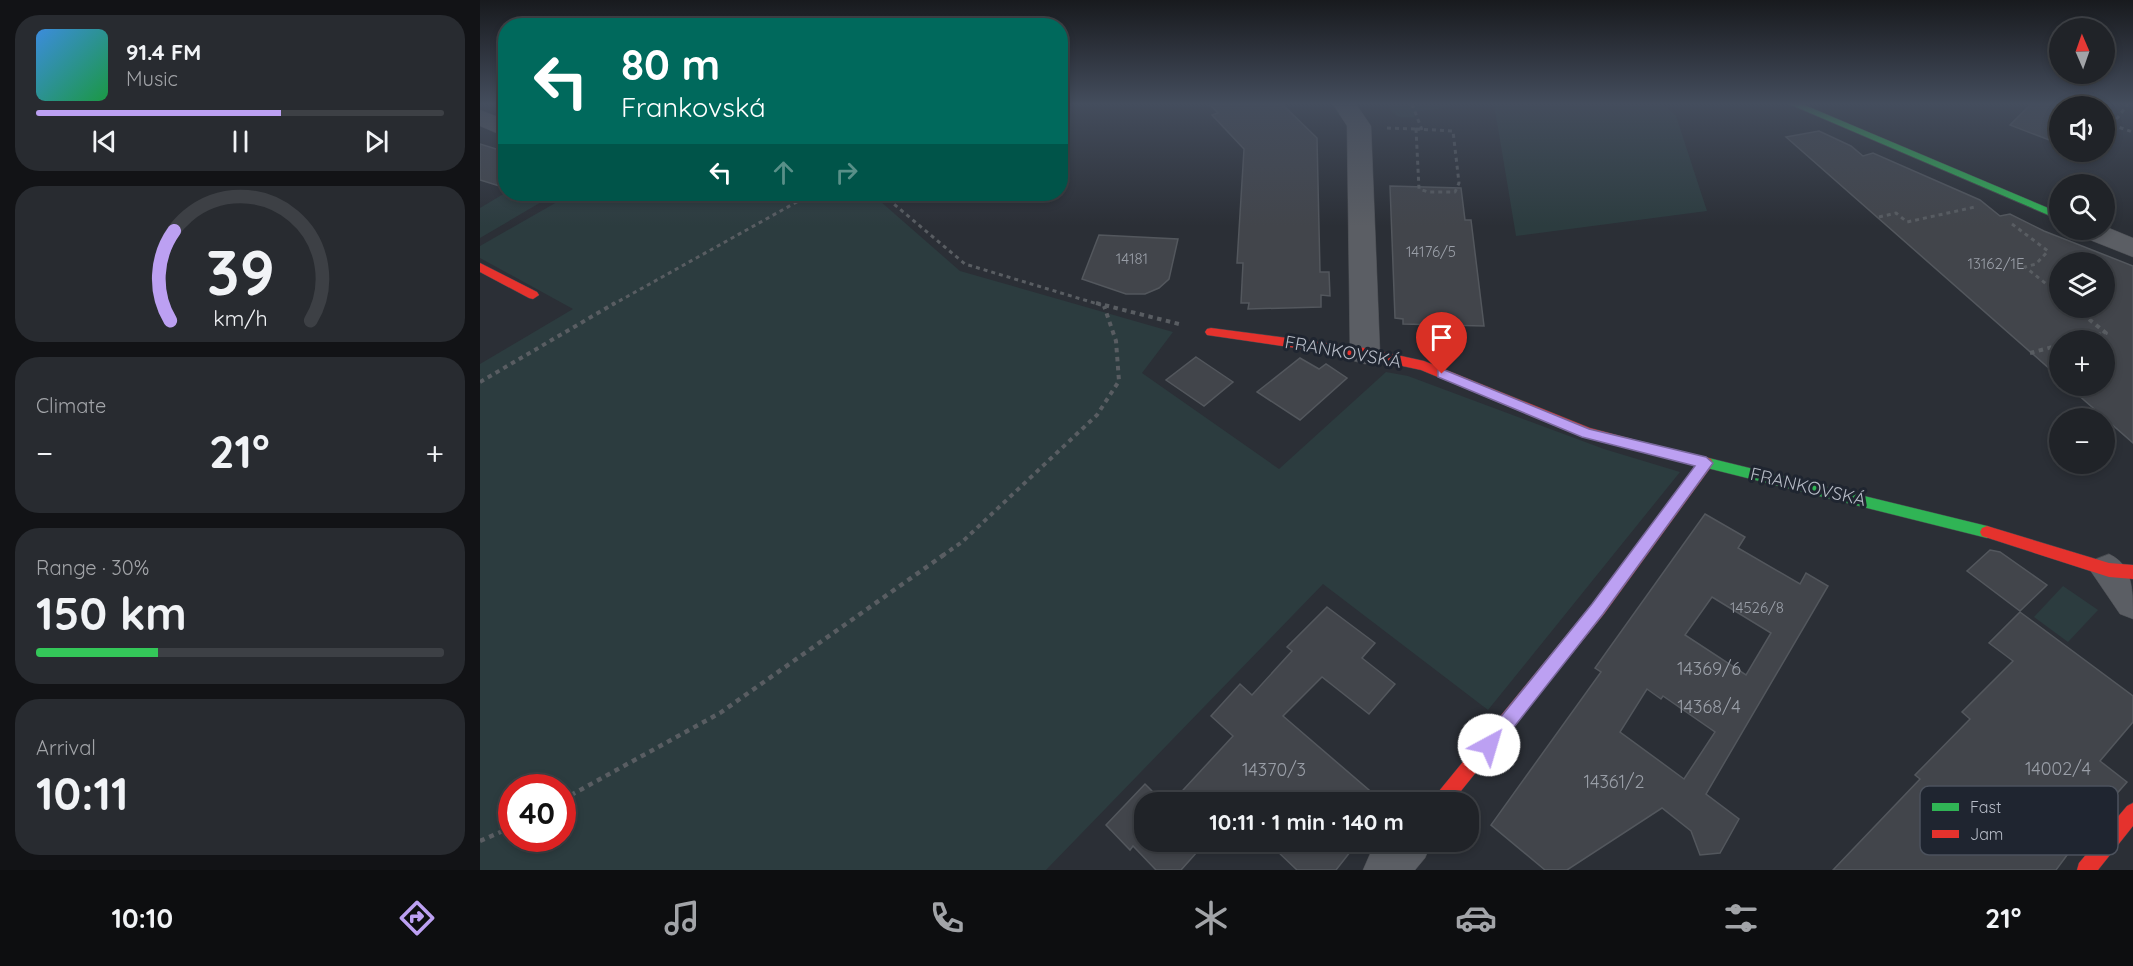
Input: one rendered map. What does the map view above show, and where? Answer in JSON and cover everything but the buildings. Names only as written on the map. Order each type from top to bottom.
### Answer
[{"type":"street","points":[[1359,145],[1365,353]]},
{"type":"street","points":[[1889,145],[2049,212]]},
{"type":"street","points":[[2114,240],[2133,248]]},
{"type":"street","points":[[480,267],[532,295]]},
{"type":"street","name":"FRANKOVSKÁ","points":[[1211,332],[1365,353],[1424,366],[1587,433],[2007,537],[2121,571]]},
{"type":"street","points":[[1450,792],[1598,609],[1706,463]]},
{"type":"street","points":[[2121,571],[2133,602]]},
{"type":"street","points":[[2118,831],[2133,812]]},
{"type":"street","points":[[1386,870],[1401,852]]},
{"type":"street","points":[[2086,870],[2098,855]]},
{"type":"path","points":[[1417,145],[1419,189],[1428,192],[1455,192],[1459,183],[1455,145]]},
{"type":"path","points":[[480,382],[594,315],[798,201]]},
{"type":"path","points":[[890,201],[965,264],[1104,306],[1211,332]]},
{"type":"path","points":[[1879,217],[1896,213],[1907,222],[1986,204]]},
{"type":"path","points":[[2010,223],[2048,251],[2036,264],[2025,267],[2049,286]]},
{"type":"path","points":[[576,792],[720,713],[846,627],[962,542],[986,520],[1097,415],[1119,381],[1116,341],[1104,306]]},
{"type":"path","points":[[2087,318],[2102,330]]},
{"type":"path","points":[[2030,353],[2049,348]]},
{"type":"path","points":[[480,841],[498,833]]},
{"type":"shaded area","points":[[1501,145],[1685,145],[1707,211],[1516,236]]},
{"type":"shaded area","points":[[498,197],[498,201],[543,201],[480,238],[480,208]]},
{"type":"shaded area","points":[[559,201],[880,201],[960,271],[1173,332],[1142,373],[1279,469],[1386,372],[1408,376],[1604,449],[1680,472],[1488,710],[1323,584],[1046,870],[480,870],[480,364],[573,309],[480,258],[480,246]]},
{"type":"shaded area","points":[[2063,586],[2098,610],[2068,642],[2034,617]]},
{"type":"traffic: fast","points":[[1889,145],[2049,212]]},
{"type":"traffic: fast","points":[[1627,443],[1987,532]]},
{"type":"traffic: jam","points":[[480,267],[533,295]]},
{"type":"traffic: jam","points":[[1211,332],[1365,353],[1424,366],[1587,433],[1627,443]]},
{"type":"traffic: jam","points":[[1449,792],[1598,609],[1706,463]]},
{"type":"traffic: jam","points":[[1987,532],[2109,570],[2133,572]]},
{"type":"traffic: jam","points":[[2118,831],[2133,812]]},
{"type":"traffic: jam","points":[[2086,870],[2098,855]]},
{"type":"route","points":[[1442,374],[1587,433],[1706,463],[1598,609],[1489,745]]}]
